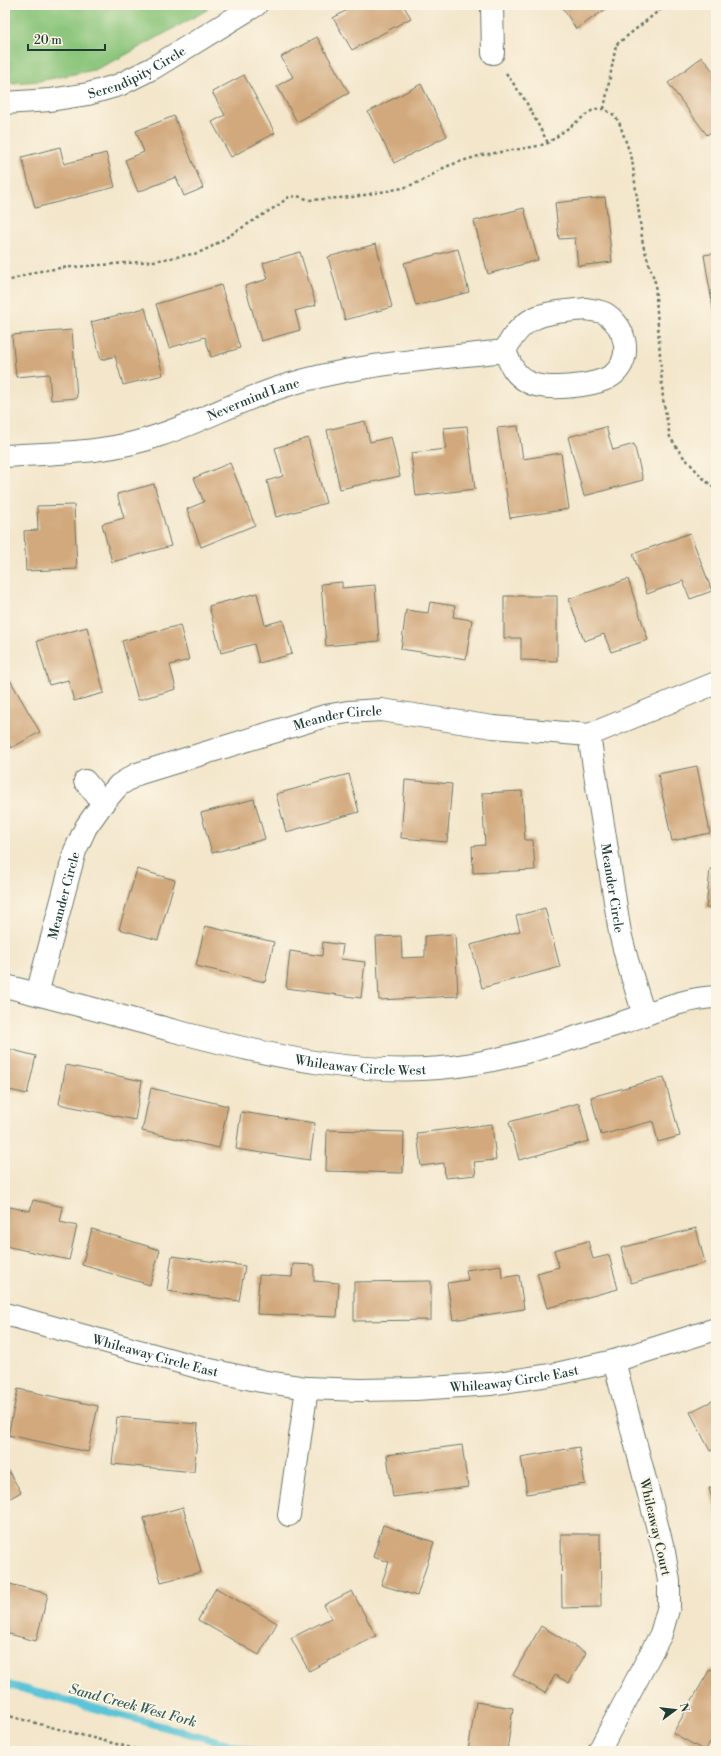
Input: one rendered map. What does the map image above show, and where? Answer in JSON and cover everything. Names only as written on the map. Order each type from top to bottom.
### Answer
[{"type":"street","name":"Serendipity Circle","points":[[5,103],[50,100],[88,94],[119,85],[153,68],[256,5]]},
{"type":"street","points":[[492,5],[493,53]]},
{"type":"street","points":[[586,309],[606,313],[619,327],[626,343],[624,361],[614,375],[597,383],[550,387],[529,383],[513,370],[505,351],[512,336],[528,321],[546,313],[586,309]]},
{"type":"street","name":"Nevermind Lane","points":[[5,456],[92,450],[125,445],[160,436],[247,399],[284,386],[314,378],[371,366],[505,351]]},
{"type":"street","name":"Meander Circle","points":[[37,994],[75,851],[86,827],[104,803],[119,786],[137,774],[325,716],[348,712],[381,710],[493,727],[589,735],[716,683]]},
{"type":"street","name":"Meander Circle","points":[[589,735],[620,933],[626,960],[644,1015]]},
{"type":"street","points":[[85,781],[104,803]]},
{"type":"street","name":"Whileaway Circle West","points":[[5,986],[255,1052],[314,1063],[354,1068],[431,1068],[470,1064],[544,1048],[688,1001],[716,997]]},
{"type":"street","name":"Whileaway Circle East","points":[[5,1314],[201,1368],[261,1381],[307,1388],[384,1390],[491,1384],[556,1374],[614,1361],[716,1329]]},
{"type":"street","name":"Whileaway Court","points":[[599,1751],[662,1634],[669,1606],[669,1581],[664,1552],[614,1361]]},
{"type":"street","points":[[289,1515],[307,1388]]},
{"type":"path","points":[[604,109],[616,45],[666,5]]},
{"type":"path","points":[[493,53],[525,100],[548,143]]},
{"type":"path","points":[[5,282],[35,272],[60,268],[154,261],[198,253],[211,247],[278,206],[289,197],[297,196],[310,200],[354,197],[388,191],[422,181],[445,167],[470,159],[548,143],[594,109],[604,109],[614,115],[619,122],[632,159],[643,244],[655,282],[663,399],[670,436],[681,454],[716,490]]},
{"type":"path","points":[[5,1715],[143,1751]]},
{"type":"green space","points":[[5,5],[208,5],[207,10],[120,58],[94,70],[39,81],[12,83],[5,82]]},
{"type":"building","points":[[356,5],[403,5],[411,18],[352,50],[333,18]]},
{"type":"building","points":[[561,5],[612,5],[576,29]]},
{"type":"building","points":[[317,37],[349,93],[297,122],[277,86],[293,77],[281,57]]},
{"type":"building","points":[[702,57],[716,75],[716,128],[707,135],[668,83]]},
{"type":"building","points":[[244,75],[275,133],[231,157],[212,122],[225,115],[212,92]]},
{"type":"building","points":[[421,84],[447,136],[394,163],[368,112]]},
{"type":"building","points":[[174,116],[203,188],[184,196],[176,177],[138,192],[125,160],[144,152],[136,131]]},
{"type":"building","points":[[60,147],[64,164],[106,153],[115,187],[35,208],[22,157]]},
{"type":"building","points":[[605,197],[612,262],[578,266],[575,238],[559,239],[555,203]]},
{"type":"building","points":[[524,208],[538,260],[488,274],[474,221]]},
{"type":"building","points":[[376,244],[392,307],[345,320],[328,257]]},
{"type":"building","points":[[458,249],[469,292],[416,306],[404,263]]},
{"type":"building","points":[[300,252],[316,305],[295,311],[300,330],[261,341],[245,286],[268,279],[263,263]]},
{"type":"building","points":[[716,253],[716,320],[715,320],[704,255]]},
{"type":"building","points":[[221,285],[240,348],[211,357],[205,337],[169,348],[156,304]]},
{"type":"building","points":[[145,308],[163,375],[123,385],[115,356],[101,360],[91,322]]},
{"type":"building","points":[[72,330],[77,398],[51,400],[49,374],[16,377],[12,335]]},
{"type":"building","points":[[365,421],[370,442],[391,437],[400,476],[340,489],[327,430]]},
{"type":"building","points":[[467,426],[475,489],[416,496],[411,453],[446,449],[444,428]]},
{"type":"building","points":[[518,426],[523,459],[561,453],[569,509],[510,518],[497,428]]},
{"type":"building","points":[[606,427],[613,450],[634,444],[643,480],[584,496],[568,437]]},
{"type":"building","points":[[308,438],[326,503],[276,517],[267,481],[283,476],[275,448]]},
{"type":"building","points":[[230,463],[255,525],[201,547],[187,509],[204,502],[194,478]]},
{"type":"building","points":[[154,484],[171,546],[112,562],[102,524],[124,518],[117,494]]},
{"type":"building","points":[[74,505],[77,569],[26,571],[24,531],[38,530],[37,506]]},
{"type":"building","points":[[690,533],[712,591],[690,599],[683,581],[647,594],[633,554]]},
{"type":"building","points":[[628,579],[648,640],[611,652],[604,634],[584,641],[569,599]]},
{"type":"building","points":[[342,582],[342,588],[375,585],[379,641],[326,646],[321,584]]},
{"type":"building","points":[[257,593],[265,625],[283,620],[292,654],[259,663],[254,644],[221,653],[209,606]]},
{"type":"building","points":[[504,596],[557,596],[557,661],[521,660],[521,638],[504,638]]},
{"type":"building","points":[[430,602],[455,606],[453,617],[472,620],[466,659],[401,649],[406,610],[428,613]]},
{"type":"building","points":[[180,625],[189,660],[170,665],[176,689],[138,700],[122,641]]},
{"type":"building","points":[[87,627],[104,693],[74,701],[68,680],[49,685],[37,641]]},
{"type":"building","points":[[10,680],[40,732],[11,748],[5,738],[5,682]]},
{"type":"building","points":[[697,766],[710,833],[672,841],[658,774]]},
{"type":"building","points":[[349,774],[359,812],[286,832],[276,794]]},
{"type":"building","points":[[405,780],[452,784],[447,842],[401,838]]},
{"type":"building","points":[[522,791],[525,840],[533,840],[535,870],[473,873],[472,846],[485,845],[482,793]]},
{"type":"building","points":[[254,799],[265,839],[212,853],[201,813]]},
{"type":"building","points":[[137,869],[175,880],[158,940],[119,929]]},
{"type":"building","points":[[710,869],[716,870],[716,908],[706,908]]},
{"type":"building","points":[[545,908],[560,967],[482,988],[471,945],[520,931],[516,916]]},
{"type":"building","points":[[205,926],[274,942],[265,982],[196,966]]},
{"type":"building","points":[[455,934],[458,996],[379,1000],[376,937],[401,936],[402,958],[425,957],[425,936]]},
{"type":"building","points":[[323,942],[343,945],[341,959],[365,962],[361,998],[286,988],[290,951],[322,956]]},
{"type":"building","points":[[5,1048],[36,1056],[27,1094],[5,1089]]},
{"type":"building","points":[[66,1065],[142,1081],[135,1120],[59,1104]]},
{"type":"building","points":[[664,1077],[680,1136],[658,1142],[653,1121],[601,1135],[591,1097]]},
{"type":"building","points":[[151,1088],[228,1106],[219,1148],[142,1131]]},
{"type":"building","points":[[579,1103],[589,1141],[519,1160],[509,1122]]},
{"type":"building","points":[[241,1112],[315,1123],[310,1160],[236,1149]]},
{"type":"building","points":[[492,1124],[496,1160],[474,1162],[476,1175],[445,1178],[444,1163],[421,1166],[417,1133]]},
{"type":"building","points":[[327,1130],[404,1132],[403,1173],[326,1171]]},
{"type":"building","points":[[33,1200],[63,1207],[60,1222],[77,1226],[69,1260],[5,1246],[5,1206],[30,1211]]},
{"type":"building","points":[[696,1228],[705,1263],[631,1283],[621,1248]]},
{"type":"building","points":[[92,1229],[160,1250],[150,1285],[82,1265]]},
{"type":"building","points":[[588,1241],[593,1259],[609,1255],[618,1289],[547,1308],[537,1273],[559,1267],[554,1250]]},
{"type":"building","points":[[172,1256],[245,1266],[239,1301],[167,1291]]},
{"type":"building","points":[[293,1264],[314,1265],[314,1281],[339,1283],[337,1317],[257,1314],[259,1275],[292,1277]]},
{"type":"building","points":[[501,1265],[502,1278],[519,1275],[524,1309],[453,1320],[447,1283],[468,1280],[466,1270]]},
{"type":"building","points":[[431,1281],[431,1320],[354,1321],[354,1282]]},
{"type":"building","points":[[18,1389],[98,1406],[88,1452],[8,1435]]},
{"type":"building","points":[[716,1399],[716,1448],[710,1451],[690,1412]]},
{"type":"building","points":[[117,1417],[198,1424],[194,1472],[112,1464]]},
{"type":"building","points":[[462,1445],[468,1487],[393,1497],[387,1455]]},
{"type":"building","points":[[579,1447],[585,1484],[527,1494],[521,1457]]},
{"type":"building","points":[[5,1465],[21,1492],[5,1501]]},
{"type":"building","points":[[716,1486],[716,1513],[709,1488]]},
{"type":"building","points":[[183,1507],[201,1572],[161,1582],[144,1518]]},
{"type":"building","points":[[383,1525],[434,1542],[417,1596],[381,1585],[389,1562],[373,1557]]},
{"type":"building","points":[[561,1534],[600,1534],[601,1607],[562,1608]]},
{"type":"building","points":[[6,1583],[48,1594],[36,1641],[5,1633]]},
{"type":"building","points":[[216,1588],[277,1623],[259,1655],[198,1620]]},
{"type":"building","points":[[352,1591],[376,1636],[309,1671],[291,1638],[331,1618],[324,1605]]},
{"type":"building","points":[[541,1626],[586,1653],[569,1683],[555,1675],[545,1693],[513,1675]]},
{"type":"building","points":[[710,1669],[716,1672],[716,1733],[705,1751],[673,1733]]},
{"type":"building","points":[[476,1702],[513,1708],[507,1751],[468,1751]]},
{"type":"waterway","name":"Sand Creek West Fork","points":[[5,1684],[254,1751]]}]
